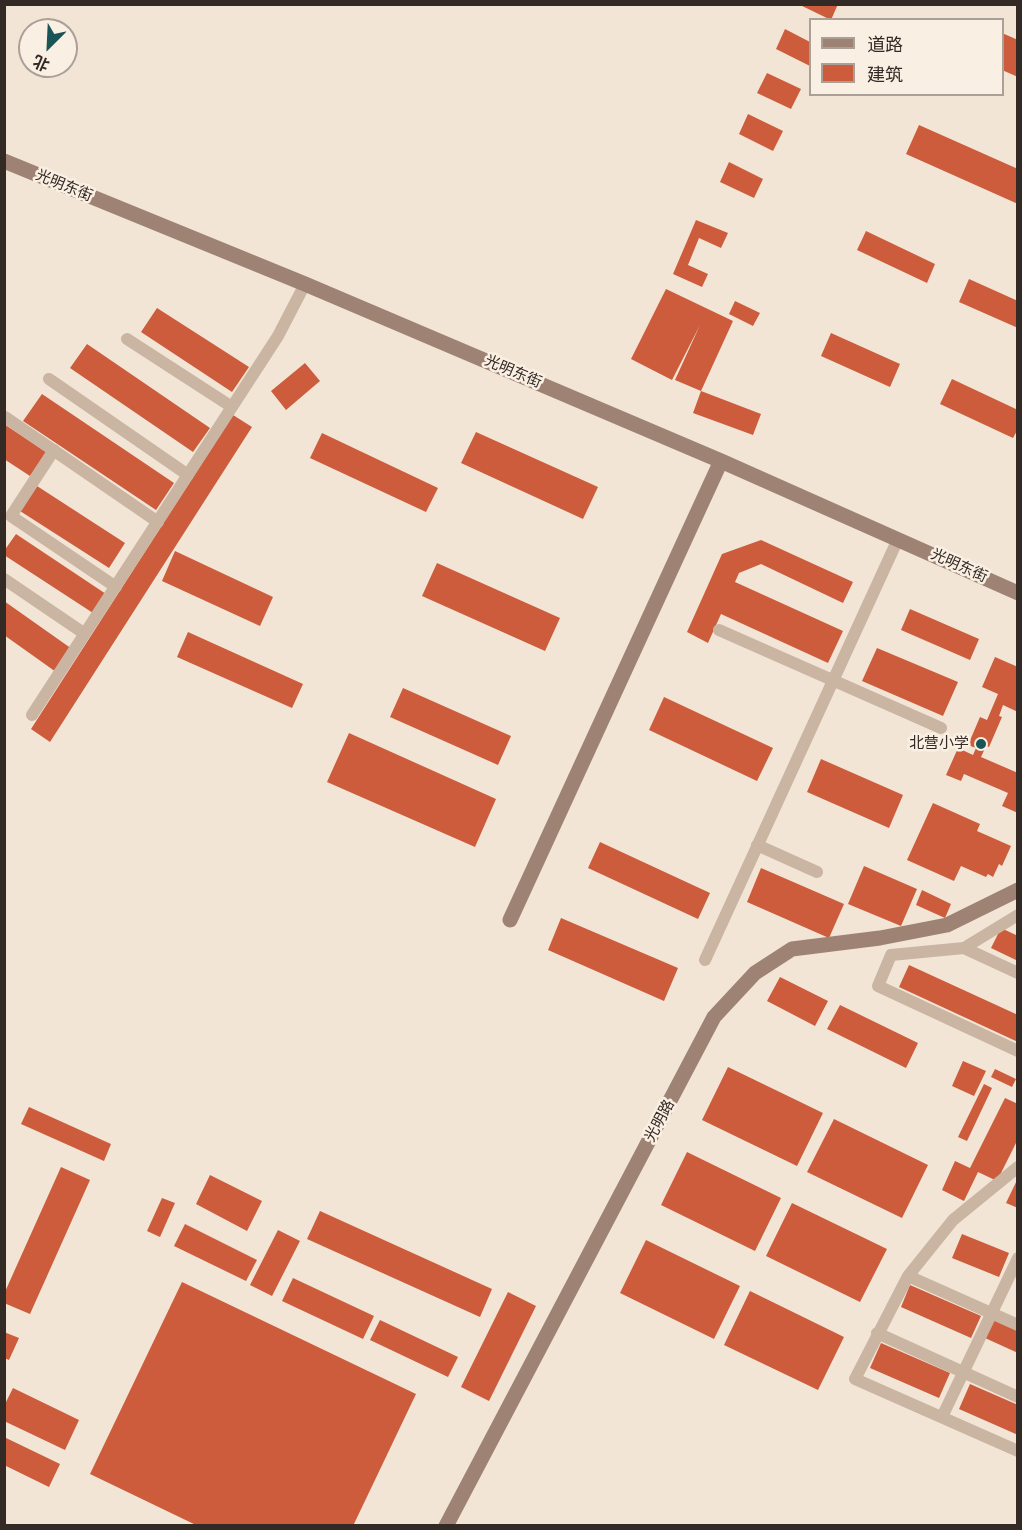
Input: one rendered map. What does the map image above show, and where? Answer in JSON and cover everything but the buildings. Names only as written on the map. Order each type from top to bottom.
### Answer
[{"type":"street","name":"光明东街","points":[[4,161],[305,284],[722,461],[1017,593]]},
{"type":"street","points":[[32,715],[278,336],[305,284]]},
{"type":"street","points":[[127,339],[232,407]]},
{"type":"street","points":[[49,379],[188,475]]},
{"type":"street","points":[[5,417],[158,522]]},
{"type":"street","points":[[54,450],[8,521],[116,587]]},
{"type":"street","points":[[510,920],[722,461]]},
{"type":"street","points":[[705,960],[898,539]]},
{"type":"street","points":[[4,579],[85,634]]},
{"type":"street","points":[[719,630],[940,728]]},
{"type":"street","points":[[757,845],[817,872]]},
{"type":"street","name":"光明路","points":[[446,1526],[714,1017],[755,973],[792,949],[880,938],[947,925],[1017,890]]},
{"type":"street","points":[[1017,915],[964,948],[891,955],[878,986],[1017,1051]]},
{"type":"street","points":[[964,948],[1017,973]]},
{"type":"street","points":[[1017,1167],[953,1220],[908,1276],[855,1379],[1017,1451]]},
{"type":"street","points":[[942,1417],[1017,1258]]},
{"type":"street","points":[[908,1276],[1017,1325]]},
{"type":"street","points":[[877,1333],[1017,1398]]},
{"type":"place","name":"北营小学","points":[[981,744]]}]
